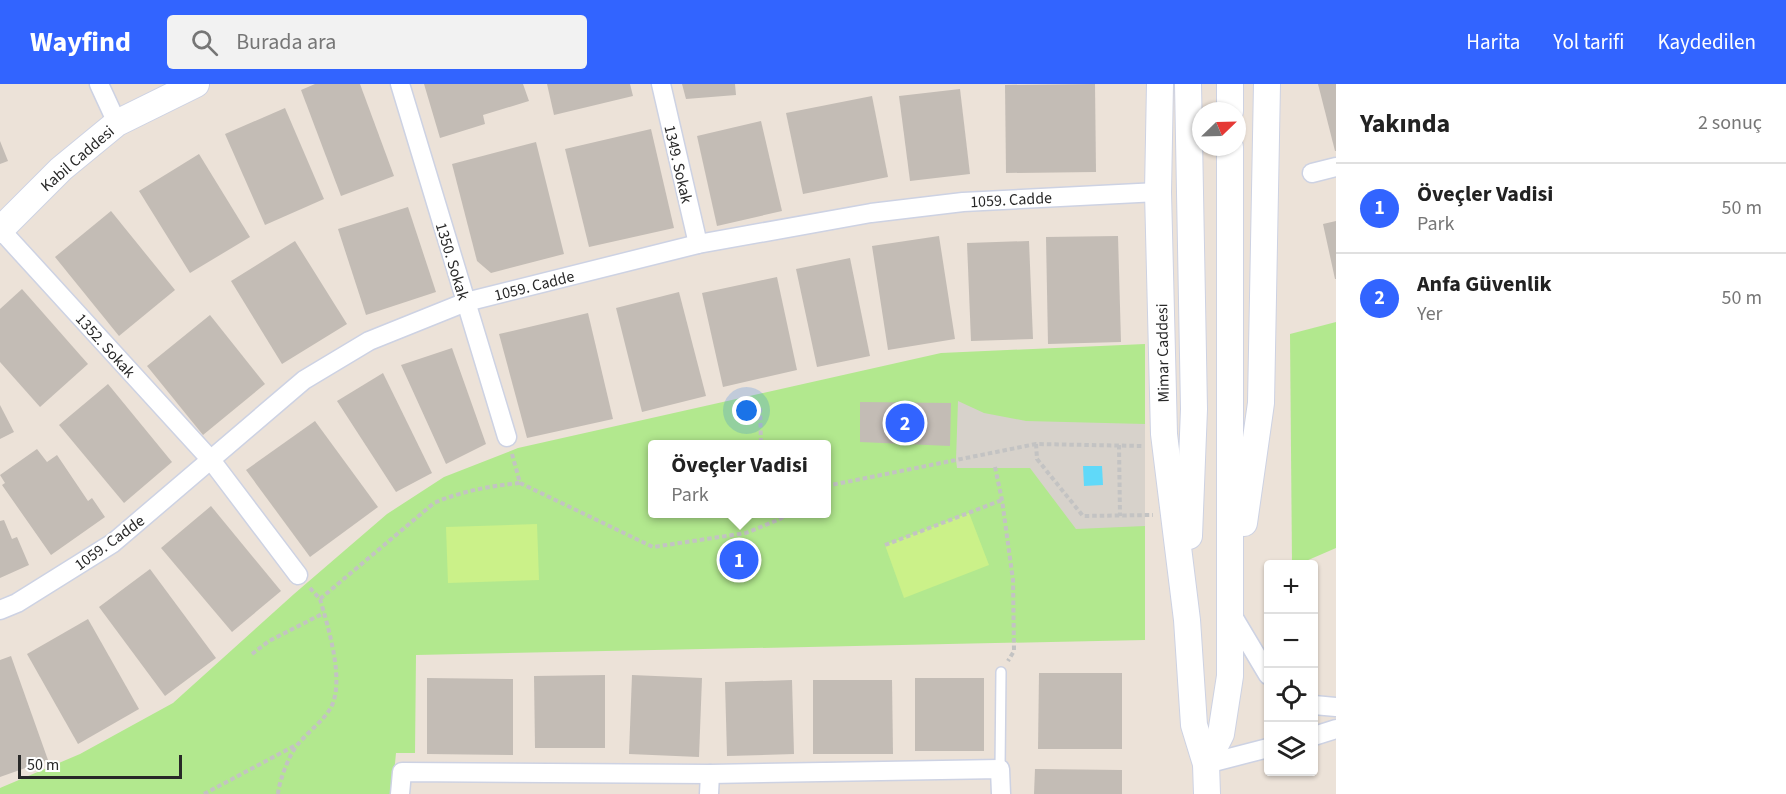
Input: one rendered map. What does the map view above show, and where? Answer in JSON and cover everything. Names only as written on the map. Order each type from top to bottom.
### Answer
[{"type":"main road","name":"Kabil Caddesi","points":[[0,230],[61,169],[117,123],[196,84]]},
{"type":"main road","name":"Mimar Caddesi","points":[[1160,84],[1158,192],[1166,446],[1187,620],[1194,725],[1206,764],[1207,794]]},
{"type":"main road","name":"Mimar Caddesi","points":[[1187,620],[1194,409],[1188,84]]},
{"type":"main road","points":[[1230,84],[1230,102]]},
{"type":"main road","name":"Mimar Caddesi","points":[[1231,613],[1261,403],[1267,84]]},
{"type":"main road","name":"Mimar Caddesi","points":[[1206,764],[1221,734],[1230,676],[1230,156]]},
{"type":"street","points":[[99,84],[117,123]]},
{"type":"street","name":"1350. Sokak","points":[[400,84],[507,437]]},
{"type":"street","name":"1349. Sokak","points":[[661,84],[698,244]]},
{"type":"street","points":[[1312,173],[1336,167]]},
{"type":"street","name":"1059. Cadde","points":[[0,610],[17,603],[113,543],[304,380],[369,341],[466,302],[698,244],[871,213],[963,202],[1158,192]]},
{"type":"street","name":"1352. Sokak","points":[[0,230],[211,460],[298,575]]},
{"type":"street","points":[[1231,613],[1265,668]]},
{"type":"street","points":[[1318,705],[1336,706]]},
{"type":"street","points":[[1318,735],[1336,729]]},
{"type":"street","points":[[1206,764],[1264,749]]},
{"type":"street","points":[[400,794],[402,772],[710,774],[1000,769],[1001,794]]},
{"type":"street","points":[[709,794],[710,774]]},
{"type":"lane","points":[[1000,769],[1001,672]]},
{"type":"path","points":[[760,408],[761,440]]},
{"type":"path","points":[[507,437],[520,483]]},
{"type":"path","points":[[831,485],[1036,444],[1166,446]]},
{"type":"path","points":[[1036,444],[1037,459],[1083,516],[1174,514]]},
{"type":"path","points":[[1119,445],[1120,516]]},
{"type":"path","points":[[995,467],[1013,580],[1014,651]]},
{"type":"path","points":[[320,599],[434,503],[454,494],[487,486],[520,483],[653,547],[746,533],[781,518]]},
{"type":"path","points":[[885,545],[1002,501]]},
{"type":"path","points":[[204,794],[297,745],[332,707],[336,681],[332,643],[320,599],[298,575]]},
{"type":"path","points":[[252,654],[269,641],[324,613]]},
{"type":"path","points":[[278,794],[279,784],[297,745]]},
{"type":"green space","points":[[1336,322],[1336,548],[1308,560],[1292,560],[1290,334]]},
{"type":"green space","points":[[1145,344],[1145,640],[416,655],[415,753],[396,753],[392,794],[0,794],[0,788],[80,754],[173,703],[387,514],[444,477],[518,448],[941,353]]},
{"type":"green space","points":[[969,513],[989,565],[904,598],[885,545]]},
{"type":"green space","points":[[537,524],[539,580],[448,583],[446,527]]},
{"type":"shaded area","points":[[958,401],[984,413],[1026,421],[1145,424],[1145,526],[1076,529],[1030,468],[957,468]]},
{"type":"water","points":[[1083,466],[1102,466],[1103,485],[1084,486]]},
{"type":"building","points":[[315,84],[360,84],[394,176],[341,196],[301,90]]},
{"type":"building","points":[[424,84],[523,84],[529,101],[483,115],[485,124],[440,138]]},
{"type":"building","points":[[547,84],[630,84],[633,96],[554,115]]},
{"type":"building","points":[[682,84],[735,84],[736,95],[686,99]]},
{"type":"building","points":[[1095,84],[1096,172],[1006,173],[1005,85]]},
{"type":"building","points":[[1318,84],[1336,84],[1336,151],[1335,151]]},
{"type":"building","points":[[960,89],[970,174],[910,181],[899,96]]},
{"type":"building","points":[[872,96],[888,177],[803,194],[786,113]]},
{"type":"building","points":[[285,108],[324,199],[265,225],[225,134]]},
{"type":"building","points":[[761,121],[782,211],[717,226],[697,136]]},
{"type":"building","points":[[651,129],[674,228],[589,247],[565,149]]},
{"type":"building","points":[[0,141],[8,161],[0,164]]},
{"type":"building","points":[[536,142],[564,254],[491,273],[477,261],[452,164]]},
{"type":"building","points":[[199,154],[250,237],[190,273],[139,191]]},
{"type":"building","points":[[408,207],[436,292],[366,315],[338,229]]},
{"type":"building","points":[[111,211],[175,290],[119,336],[55,257]]},
{"type":"building","points":[[1336,221],[1336,279],[1335,279],[1323,224]]},
{"type":"building","points":[[939,236],[955,339],[888,350],[872,246]]},
{"type":"building","points":[[1118,236],[1121,342],[1048,344],[1046,237]]},
{"type":"building","points":[[295,241],[347,324],[282,364],[231,281]]},
{"type":"building","points":[[1029,241],[1033,339],[971,341],[967,243]]},
{"type":"building","points":[[850,258],[870,356],[817,367],[796,269]]},
{"type":"building","points":[[777,277],[797,370],[723,387],[702,293]]},
{"type":"building","points":[[22,289],[88,364],[40,407],[0,362],[0,309]]},
{"type":"building","points":[[679,292],[706,396],[642,412],[616,308]]},
{"type":"building","points":[[588,313],[613,419],[527,438],[499,334]]},
{"type":"building","points":[[210,315],[265,384],[203,435],[147,366]]},
{"type":"building","points":[[452,348],[486,444],[446,464],[401,365]]},
{"type":"building","points":[[383,373],[432,473],[396,492],[337,401]]},
{"type":"building","points":[[108,384],[172,462],[124,503],[59,425]]},
{"type":"building","points":[[860,402],[951,403],[950,446],[860,442]]},
{"type":"building","points":[[0,405],[14,432],[0,439]]},
{"type":"building","points":[[315,421],[378,507],[310,557],[246,470]]},
{"type":"building","points":[[37,449],[47,462],[57,455],[88,501],[92,498],[105,517],[51,555],[2,485],[5,483],[0,475]]},
{"type":"building","points":[[211,506],[281,591],[232,632],[161,548]]},
{"type":"building","points":[[4,520],[12,539],[17,537],[29,565],[0,578],[0,521]]},
{"type":"building","points":[[150,569],[216,658],[165,696],[99,607]]},
{"type":"building","points":[[88,619],[139,709],[78,744],[27,654]]},
{"type":"building","points":[[11,656],[48,760],[0,777],[0,660]]},
{"type":"building","points":[[1039,673],[1122,673],[1122,749],[1038,749]]},
{"type":"building","points":[[605,675],[605,748],[535,748],[534,676]]},
{"type":"building","points":[[632,675],[702,678],[699,757],[629,754]]},
{"type":"building","points":[[427,678],[513,679],[513,755],[427,754]]},
{"type":"building","points":[[915,678],[984,678],[984,751],[915,751]]},
{"type":"building","points":[[792,680],[794,754],[727,756],[725,682]]},
{"type":"building","points":[[813,680],[892,680],[893,754],[813,754]]},
{"type":"building","points":[[1035,769],[1122,770],[1122,794],[1034,794]]},
{"type":"place","name":"Anfa Güvenlik","points":[[905,423]]},
{"type":"place","name":"Öveçler Vadisi","points":[[739,560]]}]
